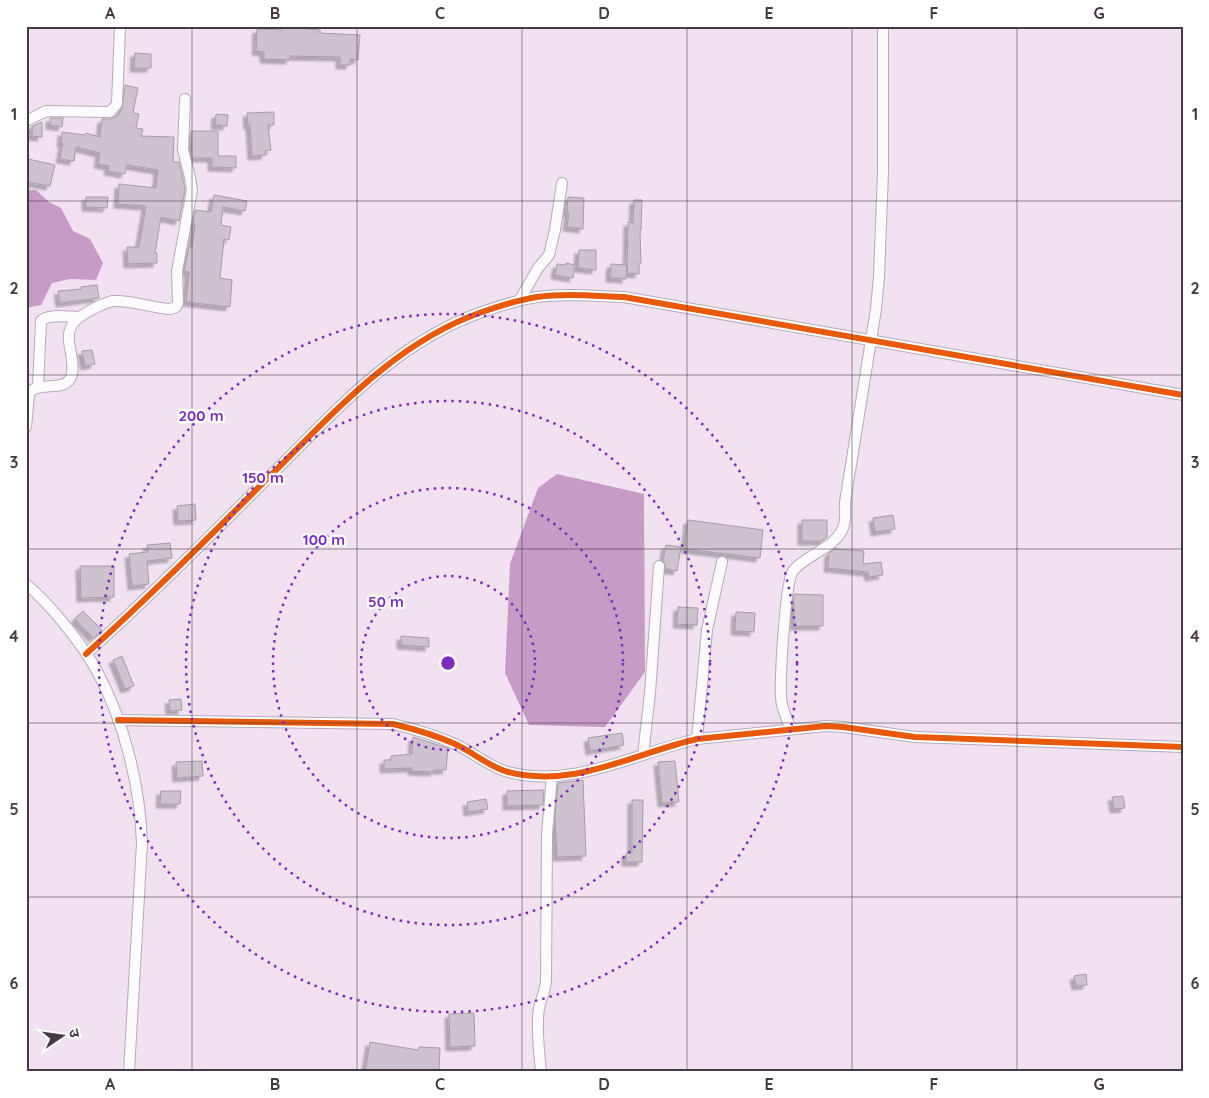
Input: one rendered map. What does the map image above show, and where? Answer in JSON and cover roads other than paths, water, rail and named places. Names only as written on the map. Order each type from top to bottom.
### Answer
[{"type":"street","points":[[26,122],[46,111],[110,112],[117,104],[120,26]]},
{"type":"street","points":[[791,729],[780,697],[783,639],[790,578],[796,568],[836,538],[844,526],[845,502],[868,348],[876,309],[883,172],[883,26]]},
{"type":"street","points":[[33,386],[60,385],[66,384],[70,380],[72,366],[69,330],[78,317],[109,302],[124,302],[171,310],[176,307],[178,303],[177,271],[192,190],[190,173],[183,150],[185,99]]},
{"type":"street","points":[[518,301],[551,250],[562,183]]},
{"type":"street","points":[[88,657],[326,419],[384,367],[422,341],[458,322],[480,312],[518,301],[552,296],[624,297],[868,348],[1183,395]]},
{"type":"street","points":[[26,427],[29,395],[33,386],[42,321],[48,317],[78,317]]},
{"type":"street","points":[[697,739],[707,630],[722,562]]},
{"type":"street","points":[[644,755],[659,566]]},
{"type":"street","points":[[26,584],[58,618],[88,657],[98,674],[118,720],[132,772],[140,818],[142,843],[129,1072]]},
{"type":"street","points":[[118,720],[393,724],[455,744],[507,772],[552,776],[574,775],[603,768],[697,739],[826,726],[915,738],[1183,747]]},
{"type":"street","points":[[541,1072],[538,1016],[546,981],[547,834],[552,776]]}]
